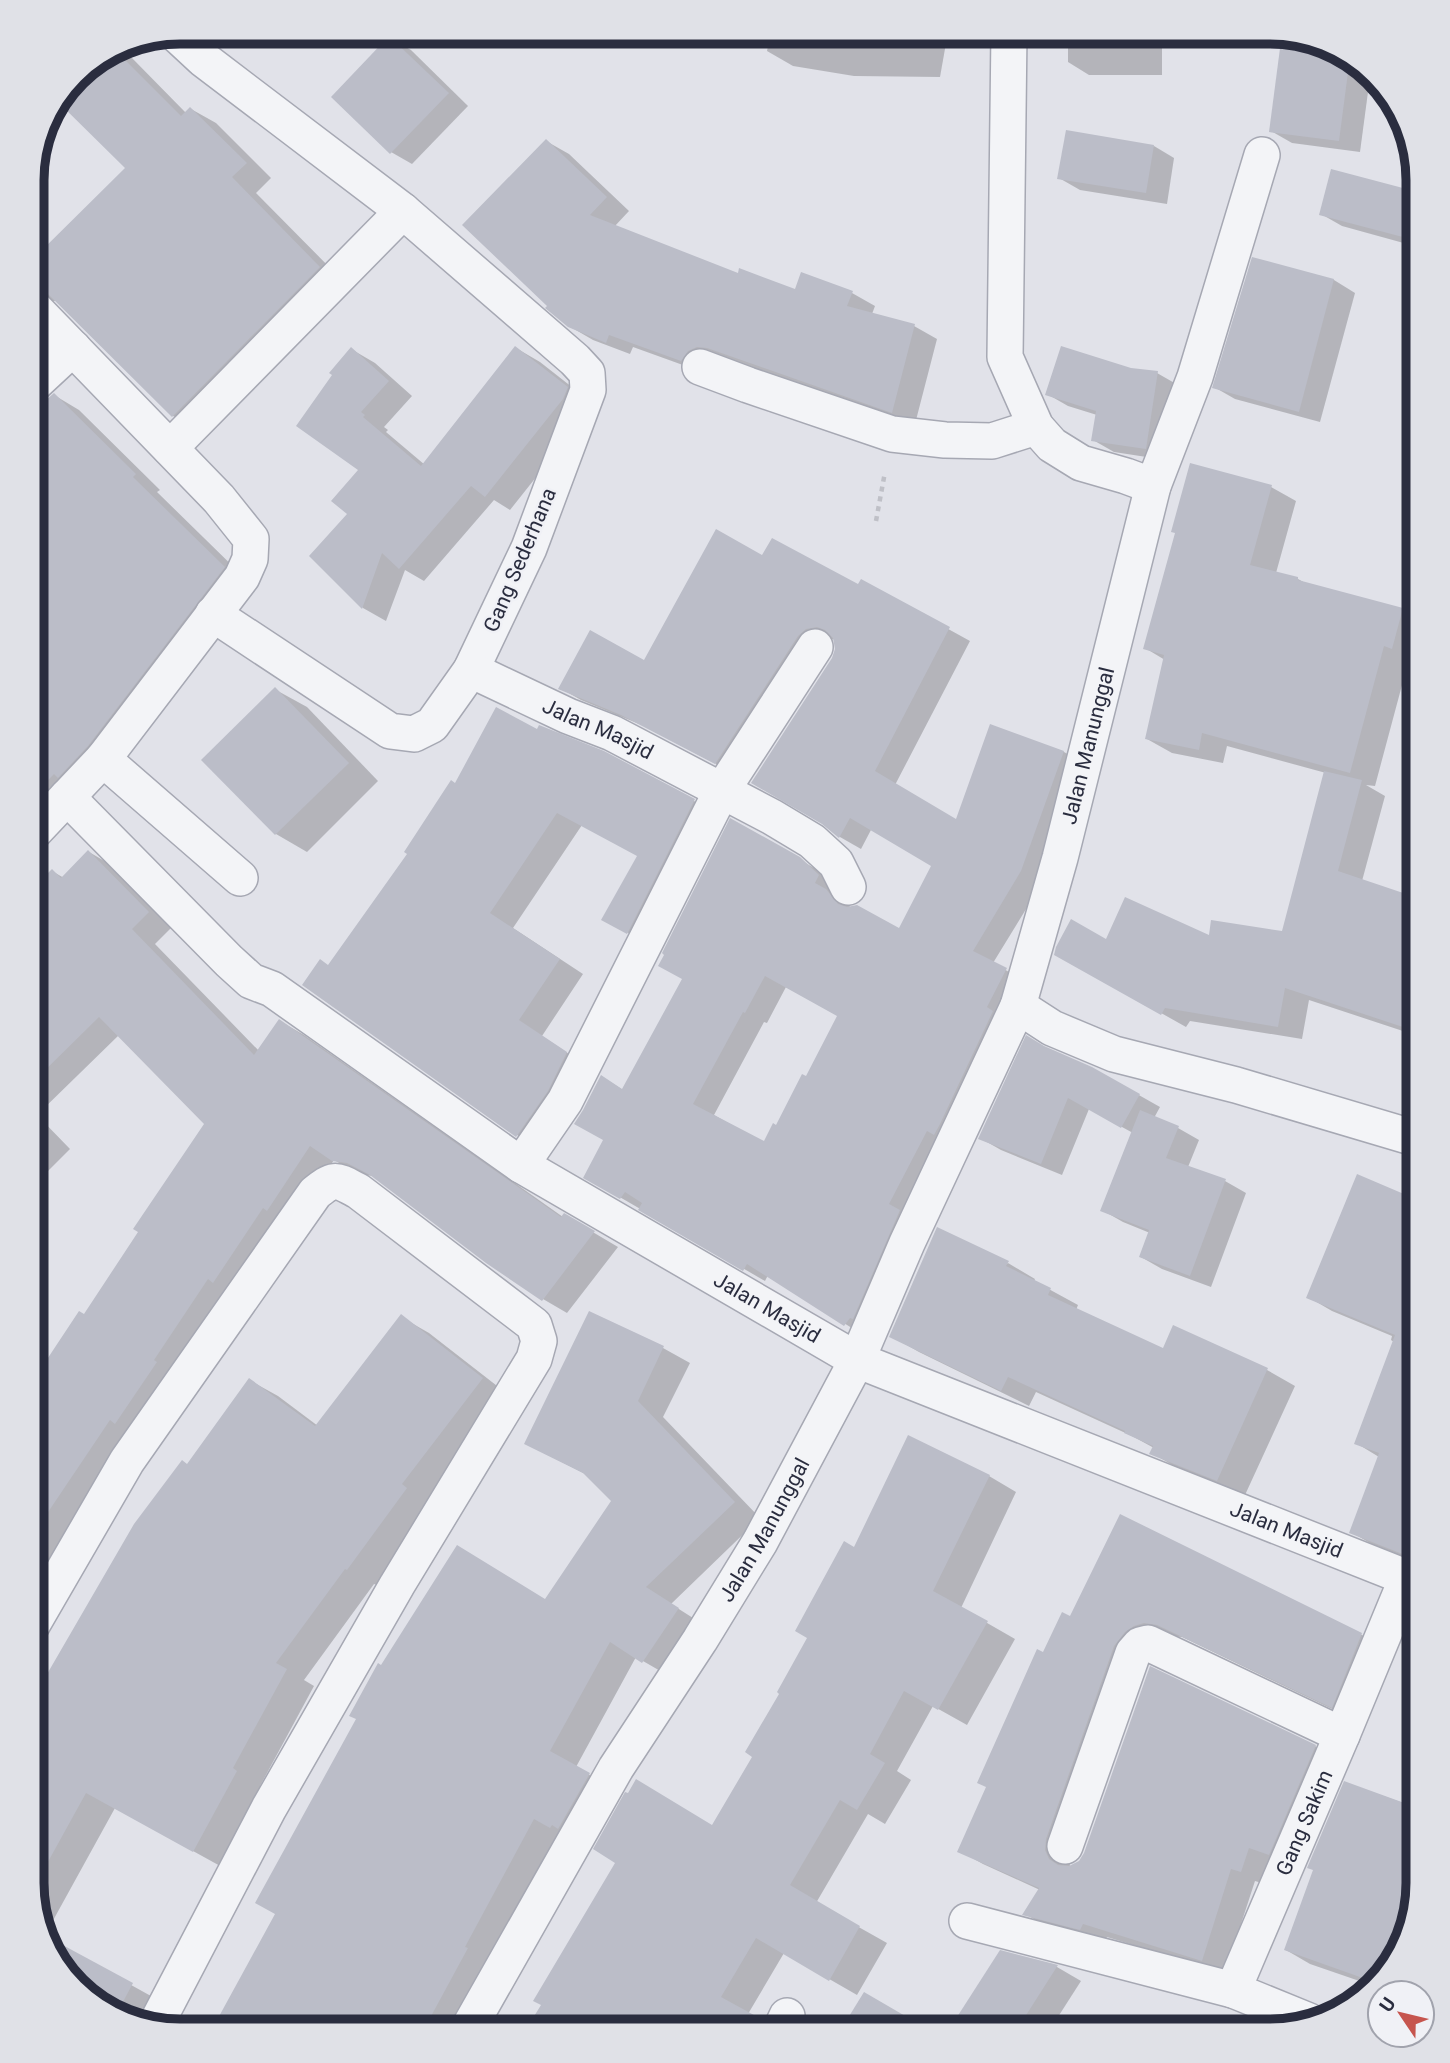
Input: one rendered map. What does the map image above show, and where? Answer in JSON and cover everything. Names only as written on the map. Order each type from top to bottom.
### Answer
[{"type":"street","name":"Gang Sederhana","points":[[187,44],[403,211],[575,360],[587,373],[588,390],[529,548],[471,670],[432,725],[414,734],[390,731],[213,614]]},
{"type":"street","points":[[1009,44],[1005,357],[1036,427],[1052,445],[1081,463],[1153,485]]},
{"type":"street","name":"Jalan Manunggal","points":[[474,2019],[616,1768],[760,1542],[857,1360],[907,1243],[1018,1006],[1060,858],[1153,485],[1195,377],[1262,155]]},
{"type":"street","points":[[170,448],[403,211]]},
{"type":"street","points":[[44,318],[219,499],[251,539],[250,559],[242,577],[103,759],[44,821]]},
{"type":"street","points":[[44,375],[73,348]]},
{"type":"street","points":[[700,367],[892,434],[945,440],[992,441],[1036,427]]},
{"type":"street","points":[[521,1165],[565,1101],[722,792],[815,647]]},
{"type":"street","name":"Jalan Masjid","points":[[471,670],[568,716],[612,733],[772,817],[812,841],[836,863],[848,887]]},
{"type":"street","points":[[103,759],[240,878]]},
{"type":"street","name":"Jalan Masjid","points":[[67,797],[251,981],[272,989],[521,1165],[857,1360],[1406,1577]]},
{"type":"street","points":[[1018,1006],[1052,1028],[1114,1054],[1406,1135]]},
{"type":"street","points":[[44,1604],[127,1461],[315,1193],[330,1181],[340,1181],[358,1191],[534,1325],[539,1341],[534,1359],[397,1585],[269,1808],[159,2018]]},
{"type":"street","name":"Gang Sakim","points":[[1233,1990],[1342,1735],[1406,1595]]},
{"type":"street","points":[[1065,1846],[1133,1653],[1140,1644],[1148,1643],[1342,1735]]},
{"type":"street","points":[[967,1920],[1233,1990],[1298,2016]]},
{"type":"path","points":[[876,521],[892,434]]},
{"type":"building","points":[[381,44],[397,44],[449,93],[390,154],[331,97]]},
{"type":"building","points":[[1281,44],[1322,54],[1348,69],[1339,141],[1269,132]]},
{"type":"building","points":[[122,57],[181,116],[190,107],[247,163],[232,177],[320,267],[172,417],[44,291],[44,248],[125,168],[64,108],[90,78]]},
{"type":"building","points":[[1066,130],[1154,145],[1146,193],[1057,179]]},
{"type":"building","points":[[546,139],[607,197],[590,215],[738,273],[739,268],[795,289],[801,272],[853,291],[847,306],[915,324],[892,413],[707,348],[697,347],[688,351],[681,361],[609,335],[606,343],[568,327],[545,308],[547,306],[462,225]]},
{"type":"building","points":[[1331,169],[1406,189],[1406,238],[1319,215]]},
{"type":"building","points":[[1252,257],[1334,279],[1299,412],[1212,388]]},
{"type":"building","points":[[515,346],[568,387],[563,399],[485,497],[471,486],[399,569],[382,553],[362,609],[309,556],[347,514],[331,501],[358,470],[296,426],[332,375],[329,373],[351,347],[389,381],[361,412],[365,415],[363,417],[421,466]]},
{"type":"building","points":[[1061,346],[1131,368],[1158,371],[1146,449],[1091,441],[1096,411],[1045,395]]},
{"type":"building","points":[[54,393],[136,474],[133,477],[225,567],[88,746],[58,778],[54,774],[44,784],[44,402]]},
{"type":"building","points":[[1190,463],[1272,485],[1250,565],[1403,608],[1392,649],[1384,646],[1350,773],[1202,733],[1199,750],[1145,739],[1164,655],[1143,649],[1175,533],[1171,532]]},
{"type":"building","points":[[716,529],[762,555],[772,538],[858,584],[861,579],[950,627],[875,771],[956,819],[990,724],[1064,751],[1021,871],[973,951],[1007,968],[987,1007],[993,1011],[940,1124],[934,1135],[927,1131],[889,1204],[900,1210],[853,1319],[850,1318],[844,1326],[747,1264],[743,1271],[638,1210],[642,1203],[625,1192],[620,1199],[583,1178],[603,1140],[574,1124],[601,1075],[622,1089],[682,979],[658,966],[730,818],[800,857],[819,875],[815,883],[826,889],[838,904],[847,907],[857,905],[899,928],[931,866],[850,818],[839,838],[822,824],[751,783],[832,658],[835,649],[833,638],[825,630],[817,627],[806,629],[798,636],[715,764],[621,715],[558,689],[590,630],[644,660]],"holes":[[[765,976],[837,1016],[806,1076],[802,1074],[776,1125],[773,1123],[764,1141],[693,1104]]]},
{"type":"building","points":[[275,687],[349,763],[275,835],[201,760]]},
{"type":"building","points":[[496,707],[537,729],[539,725],[604,751],[695,799],[627,934],[601,920],[637,856],[557,813],[490,913],[560,959],[519,1020],[567,1052],[548,1091],[516,1137],[302,985],[320,959],[328,965],[407,854],[404,852],[451,780],[455,783]]},
{"type":"building","points":[[1324,771],[1362,780],[1338,871],[1406,894],[1406,1028],[1285,988],[1278,1027],[1165,1008],[1161,1015],[1054,955],[1071,919],[1106,939],[1125,897],[1209,935],[1211,920],[1282,931]]},
{"type":"building","points":[[88,850],[149,912],[132,929],[254,1055],[279,1019],[561,1217],[564,1213],[595,1231],[542,1301],[486,1263],[370,1175],[347,1163],[332,1161],[310,1146],[267,1211],[263,1208],[213,1283],[208,1279],[115,1424],[110,1420],[44,1518],[44,1364],[79,1311],[84,1314],[138,1232],[133,1229],[204,1124],[99,1017],[44,1071],[44,877],[52,869],[61,878]]},
{"type":"building","points":[[1026,1035],[1140,1094],[1121,1128],[1068,1098],[1041,1164],[978,1139]]},
{"type":"building","points":[[1140,1110],[1179,1126],[1166,1158],[1226,1179],[1190,1276],[1139,1257],[1149,1230],[1100,1211]]},
{"type":"building","points":[[1357,1174],[1406,1195],[1405,1555],[1349,1533],[1379,1453],[1354,1444],[1395,1335],[1306,1298]]},
{"type":"building","points":[[937,1227],[1009,1261],[1006,1266],[1051,1288],[1048,1295],[1163,1348],[1173,1325],[1268,1368],[1217,1481],[1149,1454],[1153,1446],[1008,1377],[1001,1391],[889,1337]]},
{"type":"building","points":[[589,1311],[664,1346],[638,1401],[735,1502],[646,1587],[679,1608],[642,1663],[610,1642],[550,1751],[590,1773],[558,1829],[552,1825],[550,1828],[534,1819],[430,2019],[218,2019],[275,1914],[255,1903],[356,1719],[349,1716],[378,1663],[381,1665],[457,1545],[545,1599],[611,1501],[583,1473],[524,1444]]},
{"type":"building","points":[[401,1314],[483,1378],[402,1484],[407,1488],[276,1663],[287,1669],[233,1768],[237,1771],[193,1852],[86,1793],[44,1869],[44,1679],[134,1524],[182,1460],[187,1464],[249,1378],[315,1426]]},
{"type":"building","points":[[908,1435],[990,1475],[933,1591],[988,1621],[938,1710],[904,1691],[870,1754],[885,1763],[857,1810],[840,1800],[790,1885],[860,1926],[829,1981],[756,1938],[721,1997],[761,2019],[532,2019],[541,2005],[533,2001],[615,1863],[593,1849],[625,1792],[628,1793],[636,1779],[712,1825],[752,1757],[745,1752],[779,1694],[777,1692],[807,1638],[795,1631],[844,1541],[854,1547]]},
{"type":"building","points":[[1120,1514],[1362,1633],[1332,1708],[1157,1625],[1144,1623],[1134,1626],[1125,1632],[1114,1646],[1046,1839],[1045,1850],[1049,1859],[1058,1865],[1069,1866],[1079,1861],[1084,1853],[1150,1666],[1316,1745],[1269,1855],[1249,1848],[1241,1872],[1231,1869],[1202,1961],[1083,1924],[1080,1930],[1022,1915],[1039,1888],[957,1852],[986,1787],[977,1783],[1037,1649],[1043,1652],[1062,1612],[1070,1616]]},
{"type":"building","points":[[1344,1781],[1406,1804],[1406,1883],[1402,1918],[1388,1951],[1366,1979],[1284,1950],[1313,1870],[1307,1868]]},
{"type":"building","points":[[58,1942],[133,1983],[120,2005],[84,1979],[72,1966]]},
{"type":"building","points":[[1000,1950],[1058,1965],[1024,2019],[956,2019]]},
{"type":"building","points":[[864,1992],[910,2019],[847,2019]]}]
